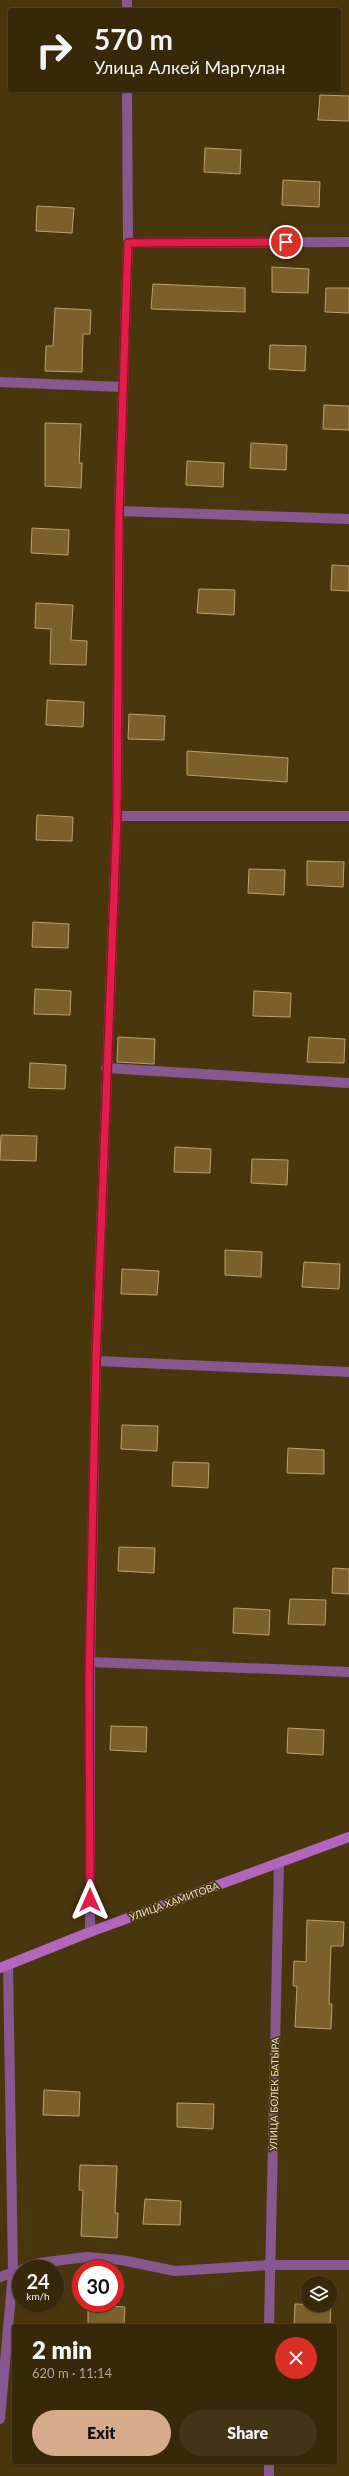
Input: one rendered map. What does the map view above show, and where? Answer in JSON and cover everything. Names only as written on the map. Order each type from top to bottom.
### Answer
[{"type":"street","points":[[90,1932],[90,1662],[96,1361],[106,1068],[117,816],[119,511],[128,243],[127,92]]},
{"type":"street","points":[[128,243],[349,242]]},
{"type":"street","points":[[0,382],[123,387]]},
{"type":"street","points":[[119,511],[349,519]]},
{"type":"street","points":[[117,816],[349,816]]},
{"type":"street","points":[[106,1068],[349,1083]]},
{"type":"street","points":[[96,1361],[349,1372]]},
{"type":"street","points":[[90,1662],[349,1672]]},
{"type":"street","name":"УЛИЦА ХАМИТОВА","points":[[4,1966],[90,1932],[349,1837]]},
{"type":"street","name":"УЛИЦА БОЛЕК БАТЫРА","points":[[269,2324],[279,1863]]},
{"type":"street","points":[[4,1966],[19,2260]]},
{"type":"street","points":[[62,2260],[86,2257],[121,2260],[175,2271],[270,2265],[349,2265]]},
{"type":"street","points":[[0,2277],[12,2273]]},
{"type":"street","points":[[12,2324],[14,2312]]},
{"type":"street","points":[[0,2419],[12,2325]]},
{"type":"street","points":[[269,2464],[269,2476]]},
{"type":"building","points":[[320,95],[349,96],[349,121],[318,120]]},
{"type":"building","points":[[205,148],[241,150],[240,174],[204,172]]},
{"type":"building","points":[[283,180],[320,182],[319,207],[282,205]]},
{"type":"building","points":[[37,206],[74,208],[72,233],[36,231]]},
{"type":"building","points":[[272,267],[309,269],[308,293],[272,292]]},
{"type":"building","points":[[153,284],[245,288],[245,312],[151,309]]},
{"type":"building","points":[[326,288],[349,288],[349,313],[325,312]]},
{"type":"building","points":[[55,308],[91,310],[90,334],[83,334],[82,372],[45,371],[46,346],[53,346]]},
{"type":"building","points":[[270,345],[306,346],[305,371],[269,369]]},
{"type":"building","points":[[324,405],[349,406],[349,430],[323,429]]},
{"type":"building","points":[[45,423],[81,424],[79,463],[82,463],[81,488],[45,486]]},
{"type":"building","points":[[251,443],[287,445],[286,470],[250,468]]},
{"type":"building","points":[[187,461],[224,463],[223,487],[186,485]]},
{"type":"building","points":[[32,528],[69,530],[68,555],[31,553]]},
{"type":"building","points":[[332,565],[349,566],[349,591],[331,590]]},
{"type":"building","points":[[199,589],[235,590],[234,615],[197,613]]},
{"type":"building","points":[[36,603],[73,605],[71,640],[87,641],[86,665],[50,664],[51,629],[35,628]]},
{"type":"building","points":[[47,700],[84,702],[83,727],[46,725]]},
{"type":"building","points":[[129,714],[165,716],[164,740],[128,739]]},
{"type":"building","points":[[187,751],[288,758],[287,782],[187,775]]},
{"type":"building","points":[[37,815],[73,817],[72,841],[36,840]]},
{"type":"building","points":[[307,861],[344,862],[343,887],[307,885]]},
{"type":"building","points":[[249,869],[285,870],[284,895],[248,893]]},
{"type":"building","points":[[33,922],[69,924],[68,948],[32,947]]},
{"type":"building","points":[[35,989],[71,991],[70,1015],[34,1014]]},
{"type":"building","points":[[254,991],[291,993],[290,1017],[253,1016]]},
{"type":"building","points":[[118,1037],[155,1039],[154,1064],[117,1062]]},
{"type":"building","points":[[309,1037],[345,1039],[344,1063],[307,1062]]},
{"type":"building","points":[[30,1063],[66,1065],[65,1089],[29,1088]]},
{"type":"building","points":[[1,1135],[37,1136],[36,1161],[0,1160]]},
{"type":"building","points":[[175,1147],[211,1149],[210,1173],[174,1172]]},
{"type":"building","points":[[252,1159],[288,1160],[287,1185],[251,1183]]},
{"type":"building","points":[[225,1250],[262,1252],[261,1277],[225,1275]]},
{"type":"building","points":[[304,1262],[340,1264],[339,1289],[302,1287]]},
{"type":"building","points":[[122,1269],[159,1271],[157,1295],[121,1294]]},
{"type":"building","points":[[122,1425],[158,1426],[157,1451],[121,1449]]},
{"type":"building","points":[[288,1448],[324,1450],[324,1474],[287,1473]]},
{"type":"building","points":[[173,1462],[209,1463],[208,1488],[172,1486]]},
{"type":"building","points":[[119,1547],[155,1548],[154,1573],[118,1571]]},
{"type":"building","points":[[333,1568],[349,1569],[349,1594],[332,1593]]},
{"type":"building","points":[[290,1599],[326,1600],[325,1625],[288,1624]]},
{"type":"building","points":[[234,1608],[270,1610],[269,1635],[233,1633]]},
{"type":"building","points":[[111,1726],[147,1727],[146,1752],[110,1750]]},
{"type":"building","points":[[288,1728],[324,1730],[323,1755],[287,1753]]},
{"type":"building","points":[[307,1920],[344,1922],[343,1946],[331,1946],[329,2004],[332,2004],[331,2029],[295,2027],[297,1986],[293,1986],[294,1961],[306,1962]]},
{"type":"building","points":[[44,2090],[80,2092],[79,2116],[43,2115]]},
{"type":"building","points":[[177,2103],[214,2104],[213,2129],[177,2127]]},
{"type":"building","points":[[80,2165],[117,2166],[115,2213],[118,2213],[117,2238],[81,2236],[83,2190],[79,2190]]},
{"type":"building","points":[[145,2199],[181,2201],[180,2225],[143,2224]]},
{"type":"building","points":[[295,2304],[301,2304],[301,2312],[331,2312],[330,2324],[294,2324]]},
{"type":"building","points":[[125,2307],[124,2324],[88,2324],[88,2312],[124,2312]]},
{"type":"route","points":[[90,1900],[89,1679],[96,1361],[106,1068],[117,816],[119,511],[128,243],[286,242]]}]
